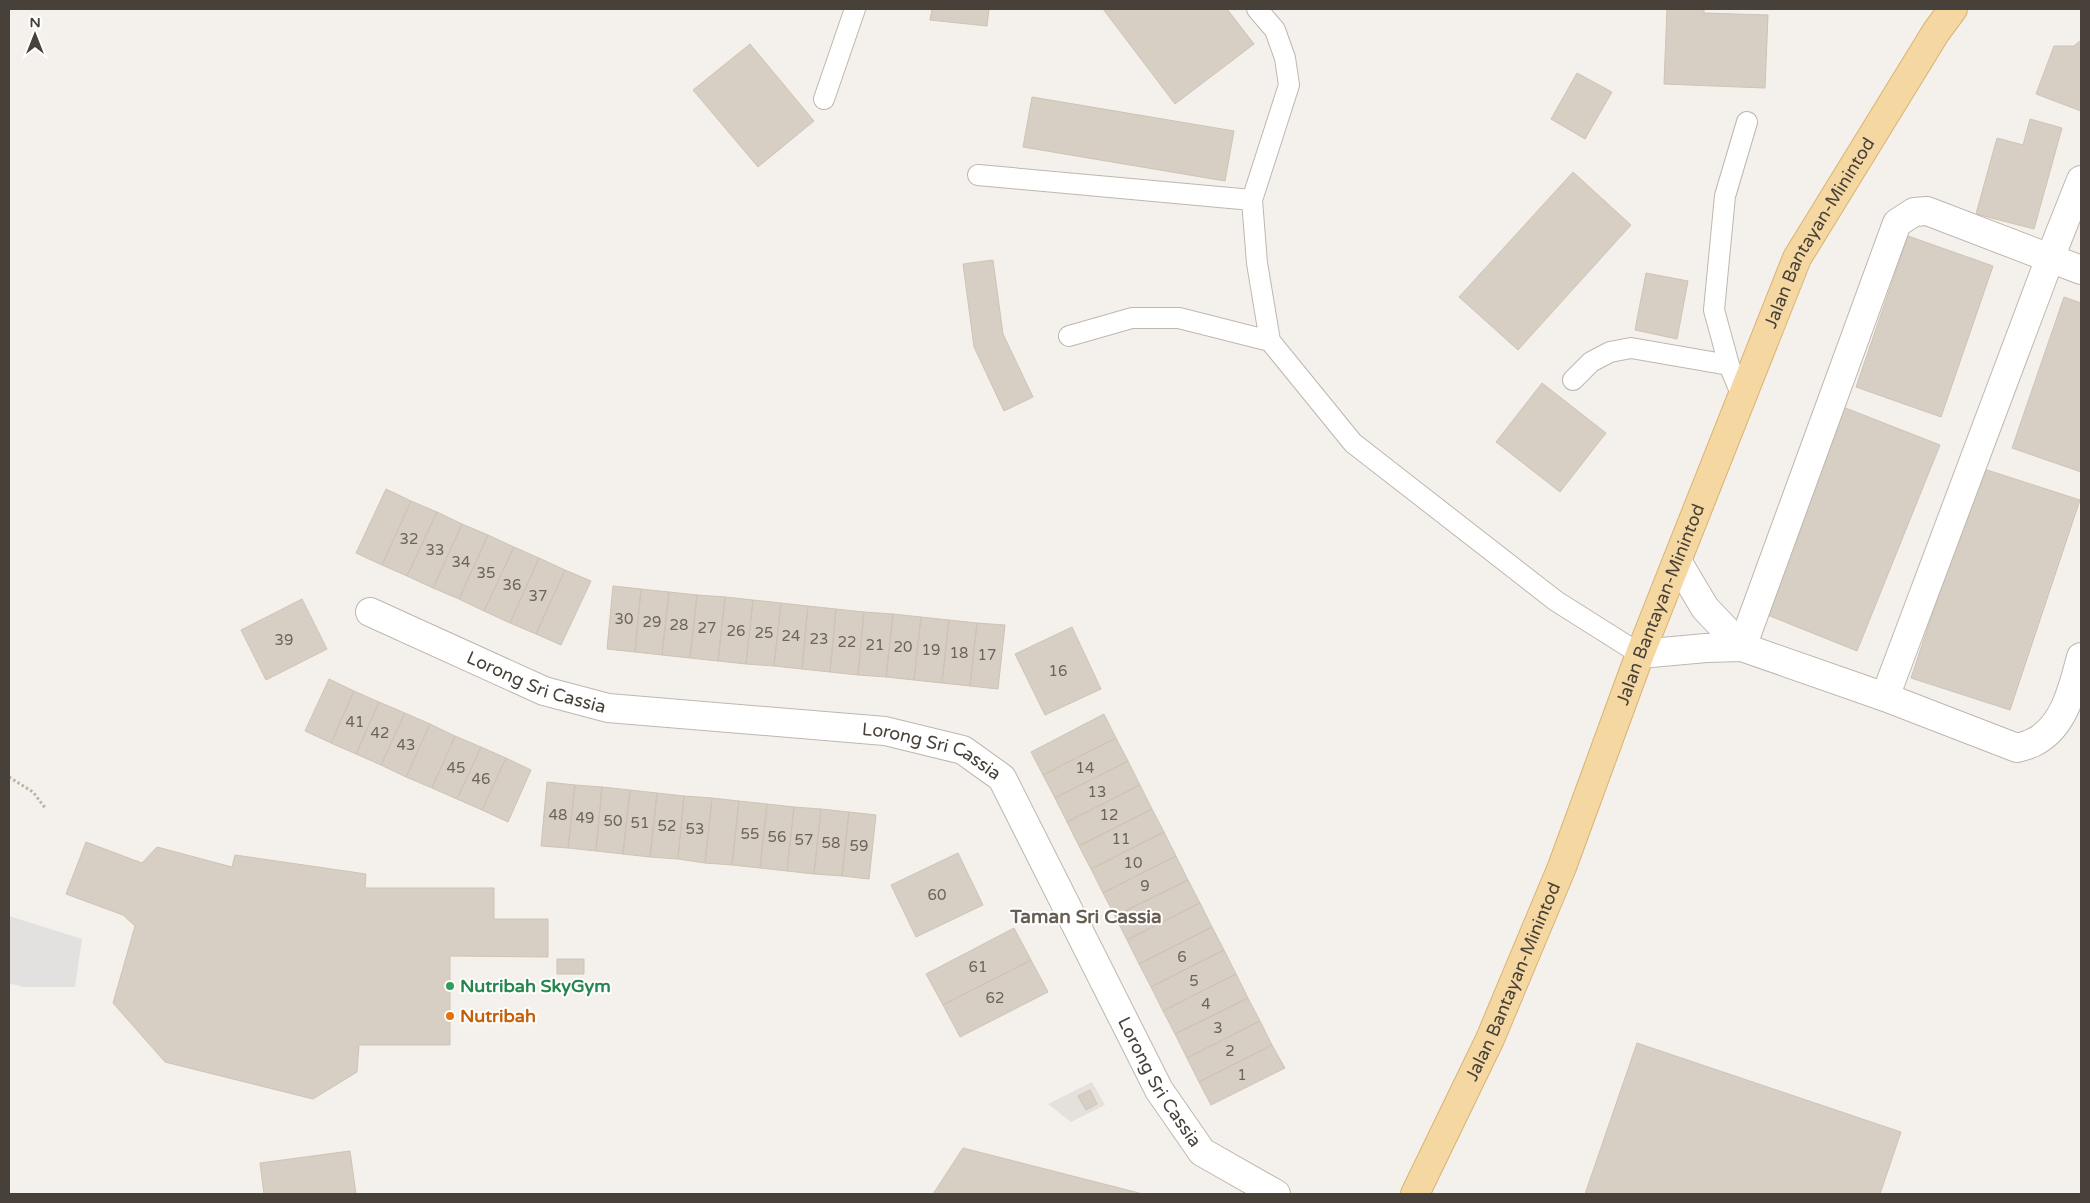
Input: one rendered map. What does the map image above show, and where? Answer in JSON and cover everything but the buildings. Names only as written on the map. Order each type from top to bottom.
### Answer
[{"type":"main road","name":"Jalan Bantayan-Minintod","points":[[1417,1194],[1490,1039],[1555,885],[1640,654],[1796,258],[1936,32],[1953,9]]},
{"type":"main road","name":"Jalan Bantayan-Minintod","points":[[1936,32],[1963,9]]},
{"type":"street","points":[[1885,697],[2081,180]]},
{"type":"street","points":[[1742,647],[1897,223],[1914,212],[1927,211],[2081,270]]},
{"type":"street","points":[[1677,561],[1705,608],[1742,647]]},
{"type":"street","name":"Lorong Sri Cassia","points":[[370,612],[544,691],[608,708],[885,731],[963,750],[1002,778],[1159,1090],[1202,1152],[1276,1194]]},
{"type":"street","points":[[1640,654],[1742,647],[1885,697],[2017,748],[2035,742],[2048,732],[2068,702],[2081,657]]},
{"type":"lane","points":[[824,99],[855,9]]},
{"type":"lane","points":[[1257,9],[1275,30],[1285,58],[1289,85],[1252,200],[1256,263],[1270,341],[1353,444],[1556,601],[1640,654]]},
{"type":"lane","points":[[1742,396],[1729,365],[1714,310],[1725,196],[1747,122]]},
{"type":"lane","points":[[978,175],[1252,200]]},
{"type":"lane","points":[[1069,336],[1132,318],[1179,318],[1270,341]]},
{"type":"lane","points":[[1573,380],[1598,359],[1610,352],[1631,348],[1729,365]]},
{"type":"path","points":[[9,777],[33,792],[46,809]]},
{"type":"shaded area","points":[[9,916],[82,939],[75,987],[23,987],[9,983]]},
{"type":"shaded area","points":[[1092,1082],[1105,1105],[1071,1122],[1048,1104]]},
{"type":"place","name":"Nutribah SkyGym","points":[[450,986]]},
{"type":"place","name":"Nutribah","points":[[450,1016]]},
{"type":"district","name":"Taman Sri Cassia","points":[[1086,916]]}]
